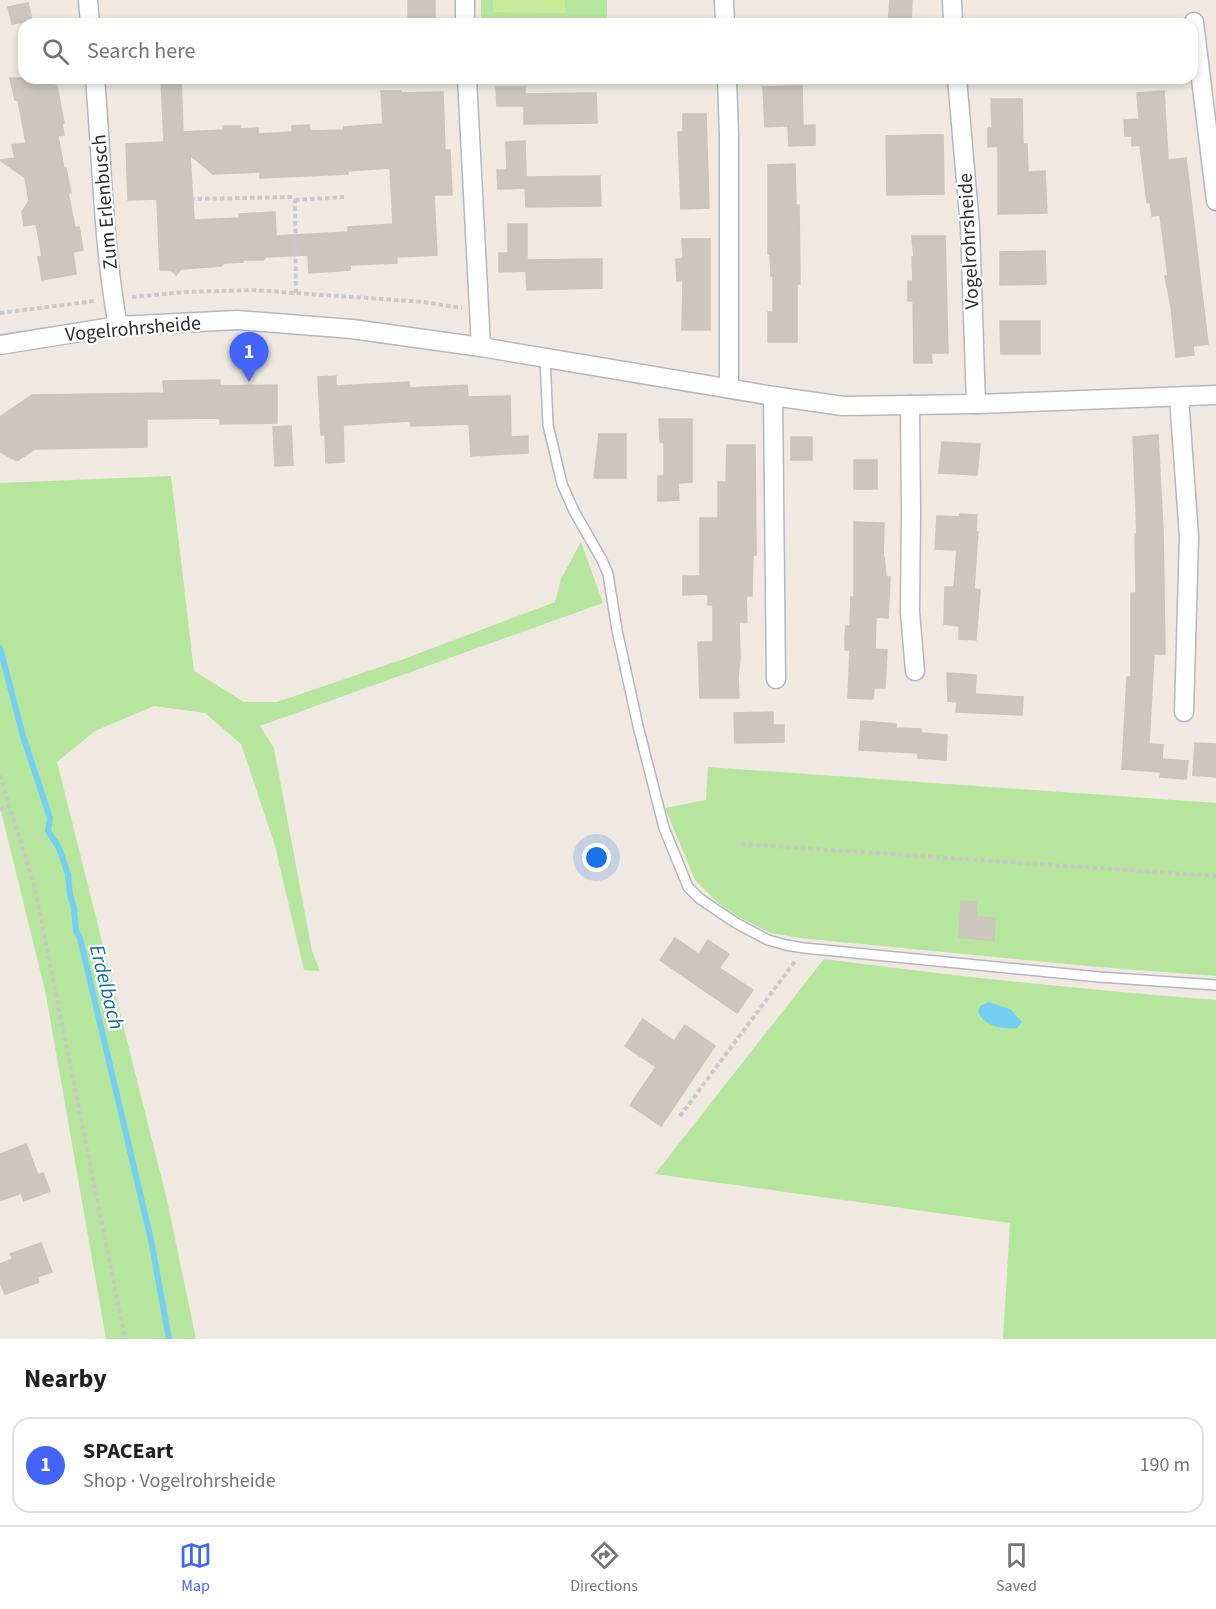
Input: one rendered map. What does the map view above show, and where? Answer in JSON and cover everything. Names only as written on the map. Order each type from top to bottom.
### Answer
[{"type":"street","points":[[88,0],[90,18]]},
{"type":"street","points":[[465,0],[465,18]]},
{"type":"street","points":[[724,0],[725,18]]},
{"type":"street","points":[[952,0],[953,18]]},
{"type":"street","points":[[1198,55],[1216,201]]},
{"type":"street","name":"Zum Erlenbusch","points":[[95,84],[112,298],[118,326]]},
{"type":"street","points":[[467,84],[481,347]]},
{"type":"street","points":[[727,84],[729,388]]},
{"type":"street","name":"Vogelrohrsheide","points":[[958,84],[970,227],[976,404]]},
{"type":"street","name":"Vogelrohrsheide","points":[[0,345],[118,326],[237,320],[352,329],[481,347],[843,406],[976,404],[1216,395]]},
{"type":"street","points":[[773,396],[776,679]]},
{"type":"street","points":[[1179,397],[1189,537],[1184,712]]},
{"type":"street","points":[[910,405],[910,612],[915,671]]},
{"type":"lane","points":[[544,357],[548,425],[562,484],[608,574],[617,630],[638,726],[664,828],[688,887],[699,898],[736,923],[768,940],[786,945],[1099,977],[1216,985]]},
{"type":"path","points":[[190,199],[292,196],[295,200],[296,293]]},
{"type":"path","points":[[295,200],[344,197]]},
{"type":"path","points":[[0,775],[35,889],[125,1339]]},
{"type":"path","points":[[0,810],[9,806]]},
{"type":"path","points":[[741,843],[1216,876]]},
{"type":"path","points":[[680,1116],[804,948]]},
{"type":"green space","points":[[481,0],[607,0],[607,18],[481,18]]},
{"type":"green space","points":[[493,0],[565,0],[565,13],[493,12]]},
{"type":"green space","points":[[171,476],[194,671],[244,702],[277,702],[401,660],[555,602],[561,579],[581,542],[603,603],[260,726],[274,748],[312,951],[320,971],[304,970],[275,846],[241,744],[205,713],[154,706],[95,731],[57,762],[167,1200],[196,1339],[106,1339],[46,995],[0,807],[0,483]]},
{"type":"green space","points":[[708,767],[1216,803],[1216,976],[1099,967],[800,938],[771,933],[737,916],[717,902],[695,880],[665,808],[706,800]]},
{"type":"green space","points":[[824,959],[1020,982],[1216,1000],[1216,1339],[1003,1339],[1010,1223],[655,1174]]},
{"type":"water","points":[[989,1002],[1010,1009],[1022,1022],[1017,1028],[989,1024],[978,1012],[980,1006]]},
{"type":"building","points":[[408,0],[435,0],[435,18],[408,17]]},
{"type":"building","points":[[890,0],[912,0],[911,18],[888,18]]},
{"type":"building","points":[[28,3],[32,18],[18,18],[18,23],[12,24],[8,7]]},
{"type":"building","points":[[10,78],[18,78],[18,84],[55,84],[55,87],[57,86],[64,123],[62,124],[64,135],[58,136],[71,193],[68,193],[75,228],[79,227],[83,250],[73,252],[76,274],[42,280],[38,257],[42,256],[36,224],[24,226],[22,212],[29,201],[25,178],[0,160],[15,158],[12,145],[26,143],[18,100],[15,100]]},
{"type":"building","points":[[161,84],[181,84],[183,132],[223,130],[223,126],[240,126],[240,129],[258,128],[258,134],[292,132],[292,126],[309,125],[310,131],[344,130],[344,127],[383,124],[381,91],[443,92],[445,150],[450,150],[452,195],[434,195],[437,255],[397,257],[397,263],[350,265],[350,270],[309,273],[308,255],[266,257],[263,260],[224,263],[221,266],[181,269],[176,275],[171,270],[160,270],[157,199],[128,200],[126,144],[164,142]],"holes":[[[190,155],[213,174],[260,172],[260,178],[348,174],[347,171],[390,168],[393,224],[348,227],[348,232],[276,236],[275,212],[239,214],[239,218],[194,220]]]},
{"type":"building","points":[[802,86],[803,125],[765,127],[763,87]]},
{"type":"building","points":[[496,87],[525,87],[525,94],[596,93],[597,123],[524,124],[524,106],[497,106]]},
{"type":"building","points":[[1164,91],[1168,160],[1186,158],[1208,344],[1193,346],[1194,355],[1176,357],[1171,306],[1165,276],[1168,276],[1160,215],[1152,216],[1150,202],[1147,203],[1140,145],[1132,146],[1132,136],[1125,136],[1124,120],[1139,119],[1137,93]]},
{"type":"building","points":[[991,99],[1022,99],[1023,144],[1027,144],[1028,172],[1045,171],[1047,213],[998,214],[998,146],[988,147],[988,128],[992,128]]},
{"type":"building","points":[[683,114],[706,114],[709,208],[681,209],[678,132],[683,132]]},
{"type":"building","points":[[815,125],[815,145],[789,146],[788,126]]},
{"type":"building","points":[[943,135],[944,194],[887,195],[886,136]]},
{"type":"building","points":[[525,141],[526,177],[600,176],[601,206],[526,207],[525,188],[498,189],[497,170],[507,170],[506,142]]},
{"type":"building","points":[[795,164],[796,205],[799,205],[800,284],[797,284],[797,342],[768,342],[768,312],[773,312],[773,276],[771,276],[770,254],[768,254],[768,165]]},
{"type":"building","points":[[508,224],[527,224],[527,260],[602,259],[602,288],[527,290],[526,271],[499,272],[499,253],[508,253]]},
{"type":"building","points":[[912,236],[945,236],[948,353],[931,353],[932,363],[914,363],[913,301],[908,301],[908,281],[913,281]]},
{"type":"building","points":[[682,239],[710,239],[710,330],[682,330],[683,281],[677,281],[676,259],[683,259]]},
{"type":"building","points":[[1045,251],[1046,284],[1000,285],[1000,252]]},
{"type":"building","points":[[1000,321],[1040,321],[1040,354],[1001,354]]},
{"type":"building","points":[[336,376],[336,386],[409,382],[410,388],[467,385],[468,397],[510,396],[511,437],[528,436],[528,453],[471,456],[469,424],[411,426],[411,421],[343,425],[344,462],[326,463],[325,435],[321,435],[318,377]]},
{"type":"building","points":[[220,380],[220,386],[277,385],[277,423],[220,424],[220,418],[147,419],[147,447],[35,449],[17,461],[0,452],[0,417],[32,395],[164,393],[163,381]]},
{"type":"building","points":[[659,419],[692,419],[692,482],[678,483],[679,500],[658,501],[658,476],[664,476],[664,443],[660,442]]},
{"type":"building","points":[[291,426],[293,465],[275,466],[273,427]]},
{"type":"building","points":[[599,434],[626,434],[626,478],[594,478]]},
{"type":"building","points":[[1158,435],[1163,530],[1165,654],[1154,654],[1149,744],[1163,745],[1162,759],[1188,761],[1186,779],[1160,777],[1161,772],[1122,769],[1127,677],[1131,677],[1131,593],[1136,593],[1135,534],[1137,534],[1133,437]]},
{"type":"building","points":[[791,437],[812,437],[812,460],[791,460]]},
{"type":"building","points":[[942,442],[980,444],[977,475],[939,473]]},
{"type":"building","points":[[727,445],[755,445],[756,555],[753,555],[752,596],[746,596],[747,622],[739,622],[739,698],[700,698],[698,642],[713,642],[713,605],[708,605],[708,594],[683,595],[683,576],[700,576],[700,518],[718,518],[718,482],[726,482]]},
{"type":"building","points":[[854,460],[877,460],[877,489],[854,489]]},
{"type":"building","points":[[960,514],[977,515],[974,589],[980,590],[976,640],[959,639],[959,626],[944,624],[945,587],[954,587],[957,550],[935,549],[937,516],[960,517]]},
{"type":"building","points":[[854,522],[884,523],[883,557],[886,577],[890,577],[888,618],[876,617],[875,649],[887,650],[885,688],[874,688],[873,699],[848,698],[850,650],[845,650],[845,636],[846,626],[850,626],[851,597],[854,597]]},
{"type":"building","points":[[947,673],[976,675],[975,694],[1023,697],[1022,715],[956,712],[957,702],[948,701]]},
{"type":"building","points":[[773,712],[773,725],[784,725],[784,742],[735,743],[734,713]]},
{"type":"building","points":[[861,721],[896,724],[896,728],[921,729],[921,733],[947,735],[946,760],[918,758],[918,753],[859,750]]},
{"type":"building","points":[[1195,743],[1216,744],[1216,777],[1193,775]]},
{"type":"building","points":[[961,901],[976,902],[976,917],[995,918],[994,941],[959,937]]},
{"type":"building","points":[[675,938],[699,954],[708,940],[729,954],[719,968],[753,990],[737,1013],[660,960]]},
{"type":"building","points":[[643,1019],[674,1041],[685,1025],[715,1046],[661,1126],[630,1105],[656,1067],[625,1046]]},
{"type":"building","points":[[26,1144],[38,1175],[43,1173],[50,1191],[24,1201],[21,1193],[0,1201],[0,1154]]},
{"type":"building","points":[[41,1243],[52,1272],[37,1277],[39,1282],[5,1294],[0,1282],[0,1264],[13,1259],[10,1254]]},
{"type":"waterway","name":"Erdelbach","points":[[0,648],[23,736],[50,818],[48,831],[59,848],[68,874],[76,931],[80,938],[151,1240],[169,1339]]},
{"type":"place","name":"SPACEart","points":[[249,382]]}]
